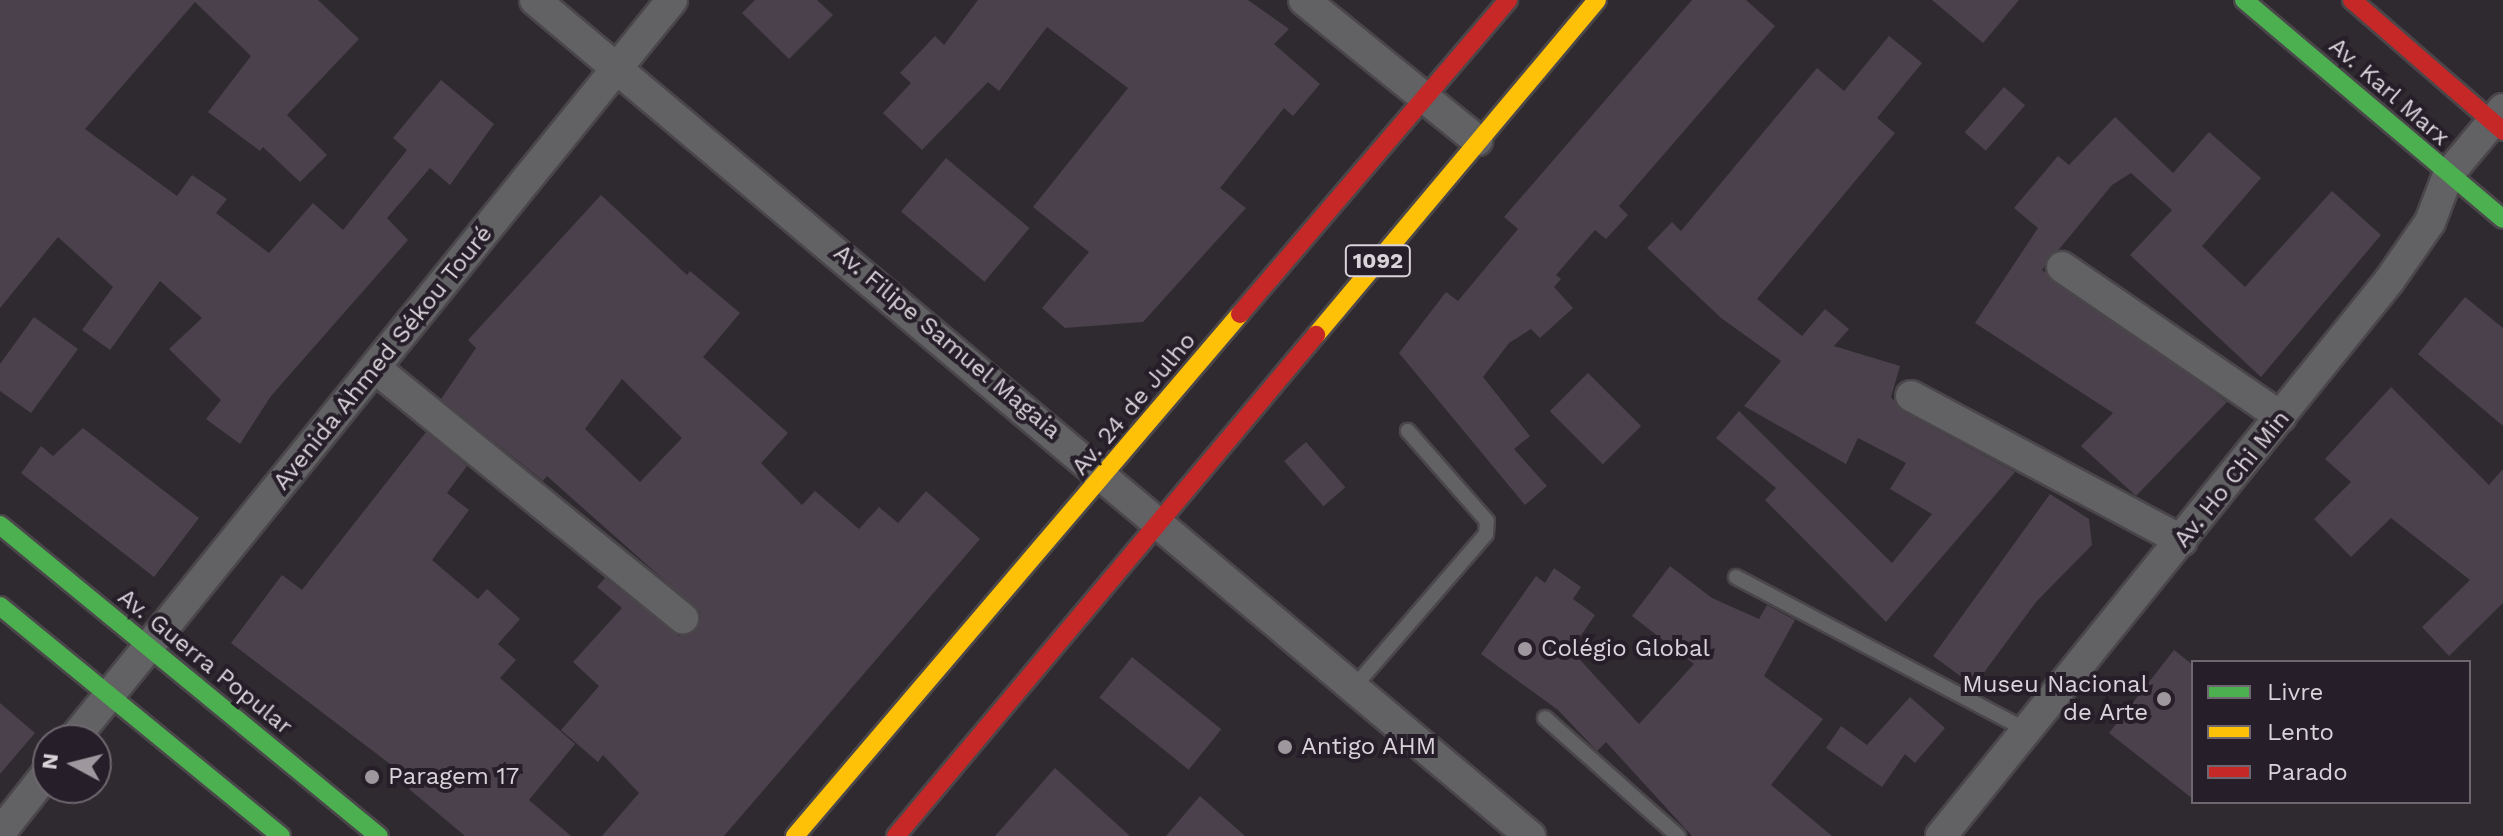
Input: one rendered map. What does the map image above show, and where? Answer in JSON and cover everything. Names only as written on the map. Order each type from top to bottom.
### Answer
[{"type":"main road","name":"Av. 24 de Julho","points":[[795,836],[1508,0]]},
{"type":"main road","name":"1092","points":[[896,836],[1163,524],[1477,140],[1597,0]]},
{"type":"main road","name":"Av. Karl Marx","points":[[2244,0],[2448,175],[2500,210]]},
{"type":"main road","name":"Av. Karl Marx","points":[[2352,0],[2499,121]]},
{"type":"main road","name":"Av. Guerra Popular","points":[[0,525],[379,836]]},
{"type":"main road","points":[[0,606],[281,836]]},
{"type":"street","name":"Av. Filipe Samuel Magaia","points":[[535,0],[1106,474],[1530,836]]},
{"type":"street","name":"Avenida Ahmed Sékou Touré","points":[[86,724],[672,0]]},
{"type":"street","points":[[1304,0],[1477,140]]},
{"type":"street","name":"Av. Ho Chi Min","points":[[1941,836],[2281,417],[2430,222],[2448,175],[2499,121]]},
{"type":"street","points":[[2062,267],[2281,417]]},
{"type":"street","points":[[375,368],[683,618]]},
{"type":"street","points":[[1911,396],[2182,541]]},
{"type":"street","points":[[0,833],[32,792]]},
{"type":"lane","points":[[1354,687],[1486,534],[1487,521],[1408,431]]},
{"type":"lane","points":[[1736,577],[2029,731]]},
{"type":"lane","points":[[1545,718],[1678,836]]},
{"type":"building","points":[[0,0],[318,0],[359,39],[287,115],[327,155],[300,182],[263,147],[260,151],[208,112],[251,56],[195,2],[85,129],[177,196],[192,175],[227,199],[216,213],[269,253],[313,203],[343,230],[407,150],[393,138],[441,80],[494,124],[450,185],[430,168],[387,218],[408,240],[271,396],[240,444],[206,419],[221,400],[169,349],[202,318],[160,281],[110,350],[82,330],[113,287],[58,237],[0,308]]},
{"type":"building","points":[[755,0],[817,0],[833,15],[789,59],[742,13]]},
{"type":"building","points":[[978,0],[1248,0],[1289,29],[1274,44],[1320,84],[1293,116],[1284,108],[1220,188],[1246,208],[1143,322],[1065,328],[1042,308],[1089,252],[1033,207],[1128,88],[1047,27],[999,91],[988,82],[922,150],[883,113],[911,83],[900,73],[935,36],[944,45]]},
{"type":"building","points":[[1692,0],[1746,0],[1775,26],[1619,206],[1628,215],[1606,239],[1595,230],[1556,275],[1561,279],[1554,287],[1573,308],[1540,338],[1531,329],[1509,343],[1483,377],[1530,436],[1514,449],[1547,486],[1525,505],[1399,353],[1446,292],[1458,301],[1518,229],[1504,217]]},
{"type":"building","points":[[1932,0],[2019,0],[1983,43]]},
{"type":"building","points":[[1889,36],[1922,63],[1877,118],[1895,133],[1757,299],[1802,336],[1825,309],[1849,329],[1834,346],[1900,366],[1891,397],[1902,411],[2015,472],[1886,622],[1765,500],[1776,488],[1716,438],[1739,411],[1892,563],[1932,514],[1890,489],[1906,463],[1858,438],[1846,464],[1744,406],[1781,361],[1721,318],[1647,248],[1672,222],[1681,231],[1817,68],[1844,91]]},
{"type":"building","points":[[2004,87],[2025,105],[1986,151],[1965,132]]},
{"type":"building","points":[[2115,117],[2173,173],[2209,132],[2261,178],[2202,246],[2245,287],[2332,191],[2381,235],[2261,377],[2130,255],[2172,210],[2131,173],[2112,185],[2042,270],[2227,402],[2136,496],[2081,446],[2113,413],[1975,323],[2038,228],[2014,208],[2058,156],[2069,165]]},
{"type":"building","points":[[946,158],[1029,228],[985,282],[901,212]]},
{"type":"building","points":[[601,195],[687,275],[690,271],[740,313],[703,357],[788,433],[761,463],[802,505],[815,491],[859,529],[879,507],[898,523],[926,491],[980,539],[724,836],[602,836],[639,793],[603,755],[598,762],[561,730],[599,686],[573,662],[622,608],[597,587],[605,578],[679,636],[696,630],[700,612],[547,476],[543,481],[441,399],[476,348],[468,340]],"holes":[[[622,379],[682,438],[640,482],[585,429]]]},
{"type":"building","points":[[2465,297],[2503,328],[2503,426],[2418,354]]},
{"type":"building","points":[[34,317],[78,349],[31,413],[0,391],[0,364]]},
{"type":"building","points":[[1588,373],[1641,426],[1603,464],[1550,411]]},
{"type":"building","points":[[2391,387],[2489,485],[2503,469],[2503,603],[2449,656],[2422,627],[2470,580],[2391,518],[2351,557],[2314,519],[2351,482],[2325,459]]},
{"type":"building","points":[[83,428],[199,518],[154,577],[21,473],[41,446],[53,456]]},
{"type":"building","points":[[426,432],[467,466],[447,493],[469,510],[432,560],[478,599],[487,589],[520,619],[498,644],[516,660],[500,678],[575,744],[529,800],[571,836],[465,836],[409,789],[415,783],[231,643],[282,575],[302,590]]},
{"type":"building","points":[[1306,442],[1345,487],[1323,506],[1284,461]]},
{"type":"building","points":[[2050,494],[2089,519],[2092,545],[2036,602],[1974,686],[1933,656]]},
{"type":"building","points":[[1670,566],[1712,598],[1759,619],[1767,605],[1795,620],[1764,676],[1823,719],[1771,785],[1832,836],[1692,836],[1606,742],[1597,751],[1558,710],[1481,654],[1536,576],[1545,583],[1554,568],[1581,587],[1573,599],[1595,615],[1571,650],[1639,724],[1694,664],[1632,616]]},
{"type":"building","name":"Museu Nacional de Arte","points":[[2174,650],[2191,663],[2191,797],[2109,733]]},
{"type":"building","points":[[1132,657],[1221,729],[1189,770],[1099,697]]},
{"type":"building","points":[[1910,697],[1945,728],[1915,763],[1905,754],[1882,787],[1826,748],[1841,726],[1867,745]]},
{"type":"building","points":[[0,703],[32,730],[32,737],[0,774]]},
{"type":"building","points":[[1055,768],[1130,836],[995,836]]},
{"type":"building","points":[[1200,796],[1245,836],[1166,836]]},
{"type":"traffic: fast","points":[[2244,0],[2503,219]]},
{"type":"traffic: fast","points":[[0,525],[379,836]]},
{"type":"traffic: fast","points":[[0,606],[281,836]]},
{"type":"traffic: slow","points":[[1316,335],[1597,0]]},
{"type":"traffic: slow","points":[[795,836],[1240,314]]},
{"type":"traffic: jam","points":[[1240,314],[1508,0]]},
{"type":"traffic: jam","points":[[2352,0],[2503,131]]},
{"type":"traffic: jam","points":[[896,836],[1316,335]]},
{"type":"place","name":"Colégio Global","points":[[1525,649]]},
{"type":"place","name":"Museu Nacional de Arte","points":[[2164,699]]},
{"type":"place","name":"Antigo AHM","points":[[1285,747]]},
{"type":"place","name":"Paragem 17","points":[[372,777]]}]
